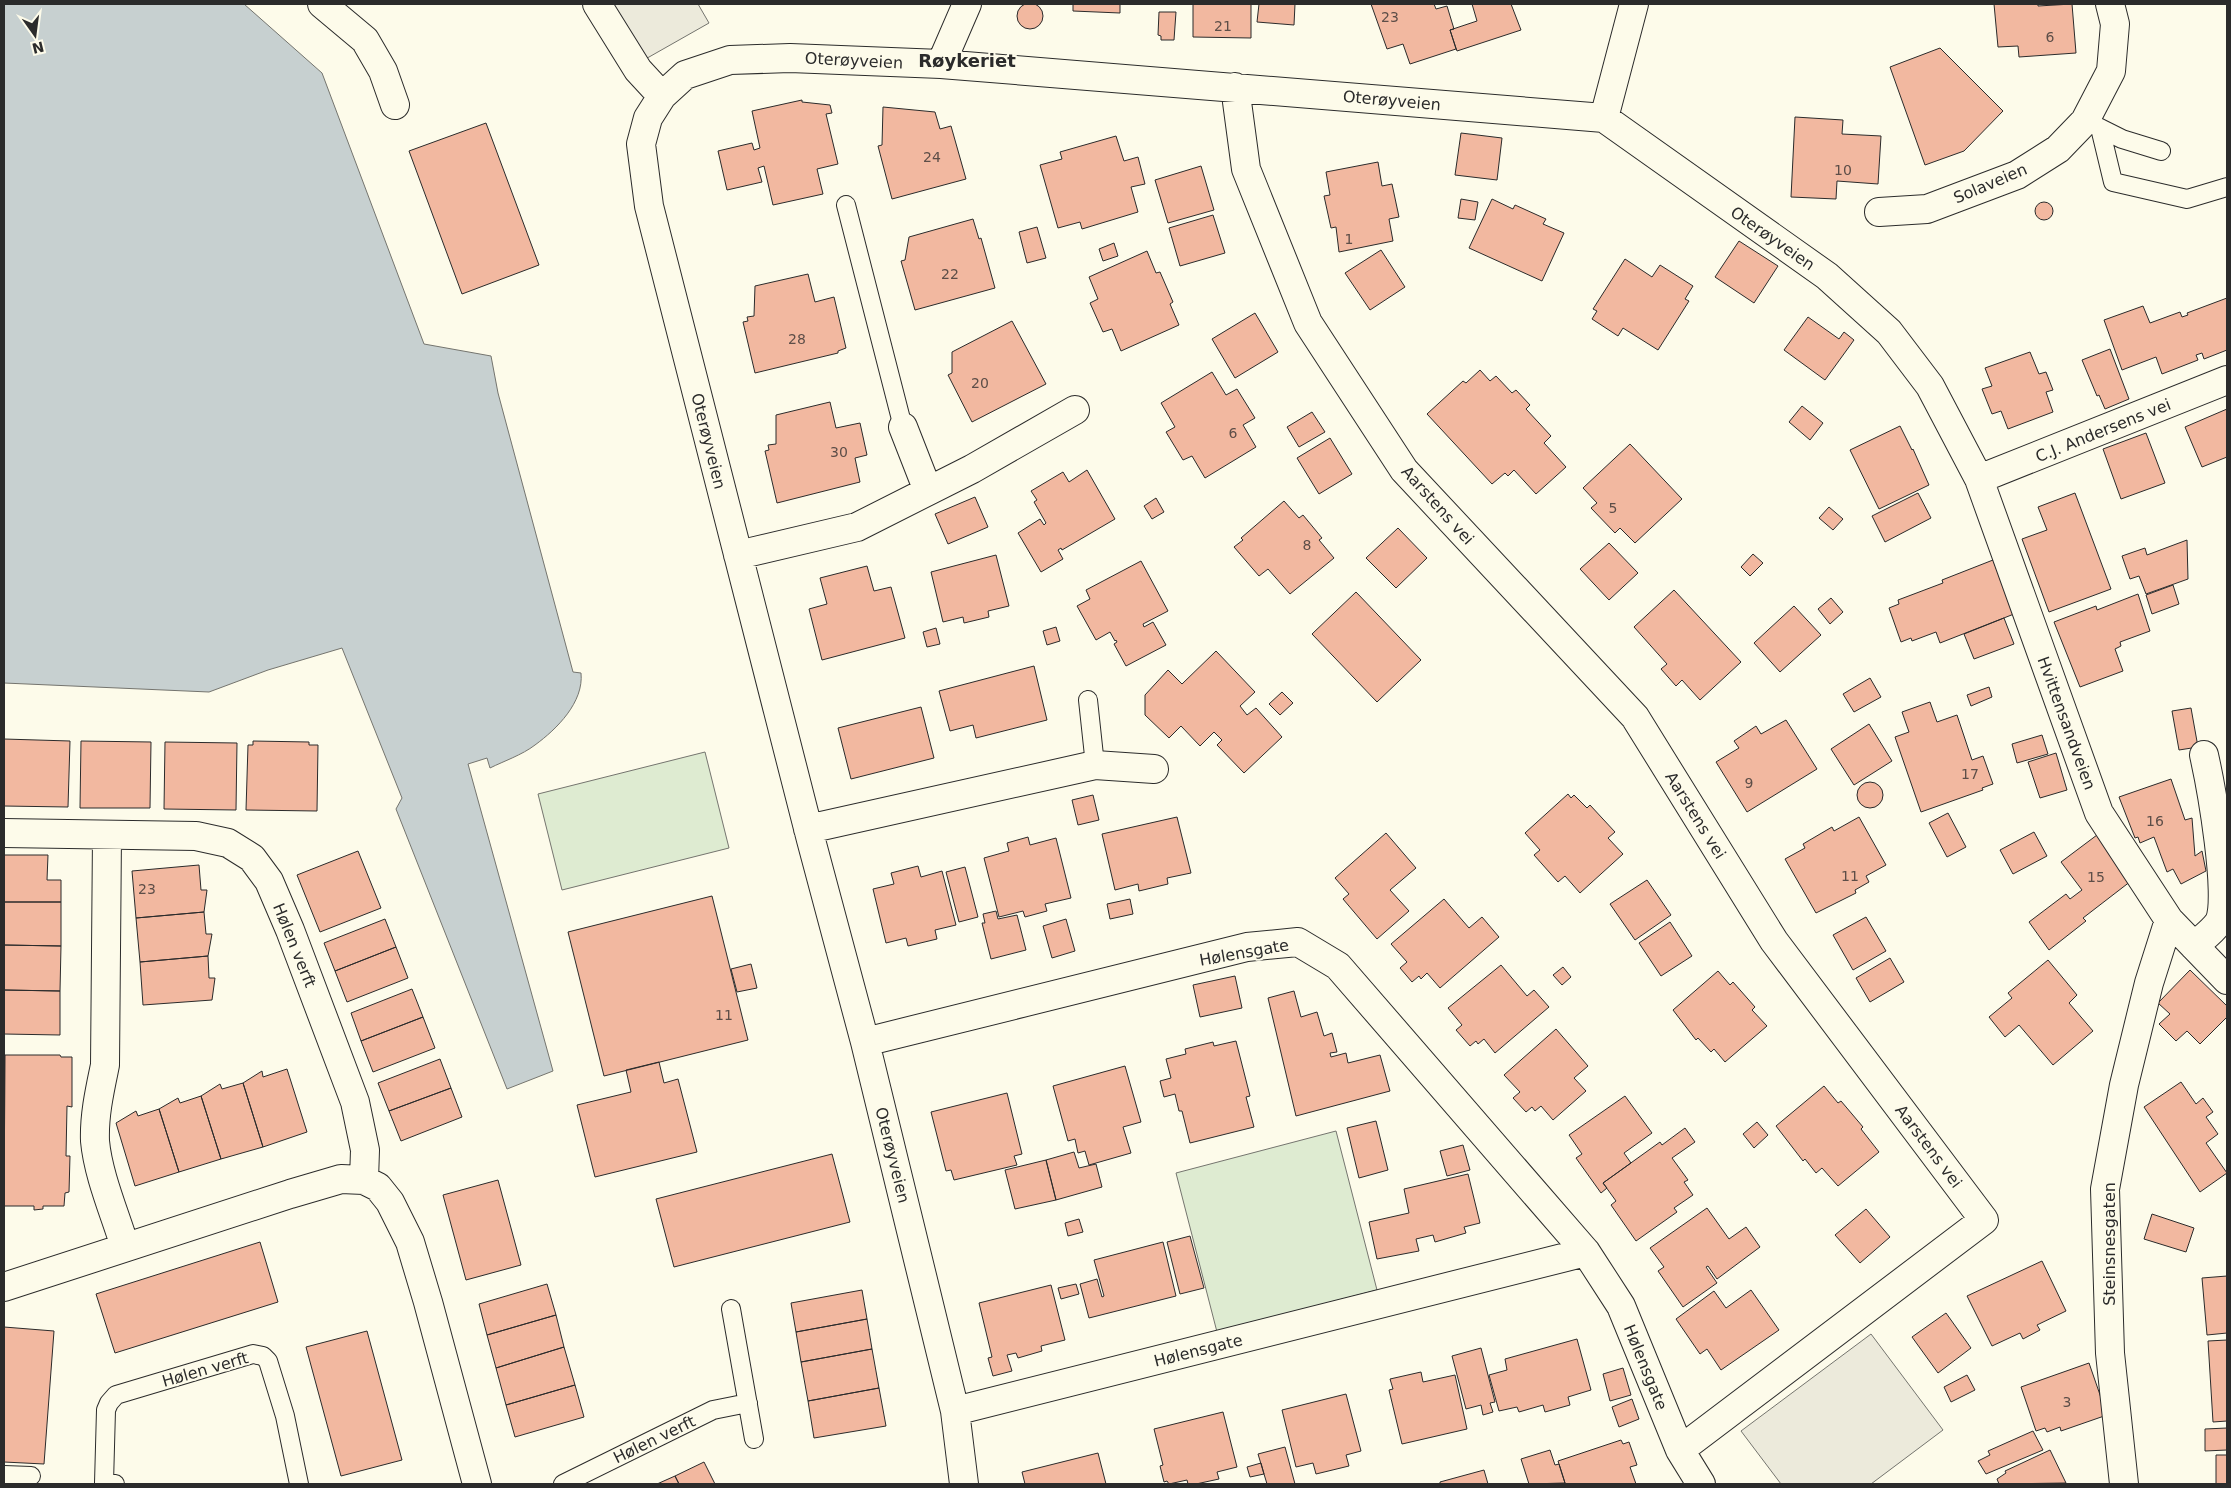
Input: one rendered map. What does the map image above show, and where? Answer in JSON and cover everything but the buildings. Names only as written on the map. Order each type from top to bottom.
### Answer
[{"type":"street","points":[[322,4],[365,40],[383,71],[395,105]]},
{"type":"street","points":[[597,4],[638,70],[662,96]]},
{"type":"street","points":[[941,64],[968,4]]},
{"type":"street","points":[[1604,118],[1634,4]]},
{"type":"street","name":"Solaveien","points":[[1879,212],[1927,209],[2017,175],[2058,150],[2092,124],[2111,71],[2115,24],[2110,4]]},
{"type":"street","name":"Oterøyveien","points":[[960,1483],[955,1411],[865,1042],[808,829],[649,206],[642,144],[648,118],[662,96],[685,75],[730,60],[790,58],[941,64],[1604,118],[1827,276],[1889,332],[1930,386],[1979,480]]},
{"type":"street","name":"Aarstens vei","points":[[1235,87],[1246,169],[1308,323],[1404,470],[1635,717],[1774,941],[1984,1220],[1680,1450]]},
{"type":"street","name":"C.J. Andersens vei","points":[[1979,480],[2227,380]]},
{"type":"street","points":[[738,555],[857,527],[972,469],[1075,410]]},
{"type":"street","points":[[903,426],[928,491]]},
{"type":"street","name":"Hvittensandveien","points":[[1979,480],[2099,813],[2169,920],[2227,980]]},
{"type":"street","points":[[2194,946],[2219,922],[2225,901],[2217,818],[2204,755]]},
{"type":"street","points":[[808,829],[1095,765],[1154,769]]},
{"type":"street","name":"Hølen verft","points":[[4,833],[196,836],[228,843],[252,858],[269,881],[290,930],[355,1102],[365,1150],[364,1180]]},
{"type":"street","points":[[107,835],[105,1065],[98,1098],[96,1141],[101,1168],[126,1247]]},
{"type":"street","name":"Steinsnesgaten","points":[[2124,1484],[2110,1352],[2105,1190],[2124,1085],[2149,983],[2169,920]]},
{"type":"street","name":"Hølensgate","points":[[865,1042],[1229,952],[1298,942],[1338,966],[1586,1252],[1621,1306],[1680,1450],[1701,1484]]},
{"type":"street","points":[[4,1287],[333,1182],[364,1180],[378,1187],[390,1202],[410,1242],[477,1484]]},
{"type":"street","name":"Hølensgate","points":[[955,1411],[1586,1252]]},
{"type":"lane","points":[[2092,124],[2122,139],[2160,151]]},
{"type":"lane","points":[[2092,124],[2113,182],[2187,199],[2227,187]]},
{"type":"lane","points":[[846,205],[903,426]]},
{"type":"lane","points":[[1088,700],[1095,765]]},
{"type":"lane","points":[[731,1309],[754,1439]]},
{"type":"lane","name":"Hølen verft","points":[[115,1484],[104,1483],[106,1410],[116,1395],[254,1354],[263,1356],[268,1362],[285,1416],[299,1484]]},
{"type":"lane","name":"Hølen verft","points":[[563,1484],[713,1410],[748,1403]]},
{"type":"lane","points":[[4,1476],[30,1476]]},
{"type":"green space","points":[[705,752],[729,848],[562,890],[538,794]]},
{"type":"green space","points":[[1336,1131],[1377,1290],[1217,1332],[1176,1173]]},
{"type":"shaded area","points":[[4,4],[244,4],[322,73],[424,344],[491,356],[498,393],[573,672],[581,673],[581,684],[574,704],[560,723],[543,739],[524,752],[490,768],[487,758],[468,764],[553,1071],[507,1089],[396,809],[402,798],[342,648],[268,670],[209,692],[4,683]]},
{"type":"shaded area","points":[[608,4],[698,4],[709,23],[642,61]]},
{"type":"shaded area","points":[[1871,1334],[1943,1430],[1871,1484],[1781,1484],[1741,1431]]},
{"type":"district","name":"Røykeriet","points":[[967,61]]}]
